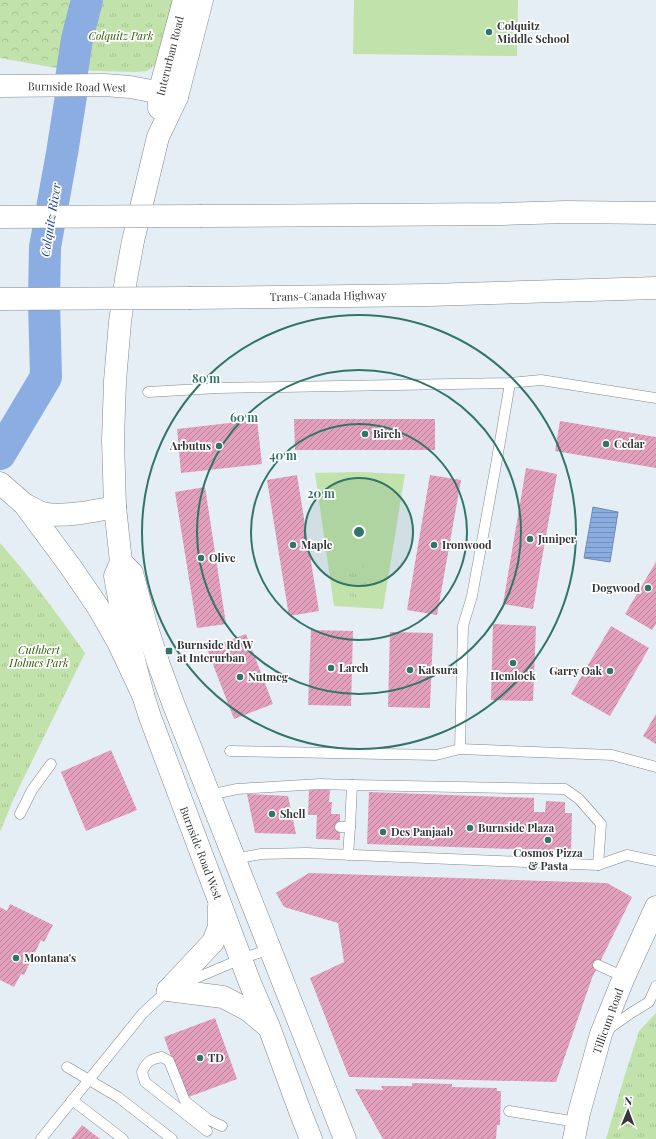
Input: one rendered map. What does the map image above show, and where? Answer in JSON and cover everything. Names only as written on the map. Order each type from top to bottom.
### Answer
[{"type":"main road","name":"Interurban Road","points":[[121,562],[115,507],[113,440],[115,381],[120,322],[133,241],[168,95],[184,0]]},
{"type":"main road","name":"Interurban Road","points":[[168,95],[186,60],[202,0]]},
{"type":"main road","name":"Burnside Road West","points":[[0,86],[104,85],[130,87],[168,95]]},
{"type":"main road","points":[[0,217],[566,212],[656,213]]},
{"type":"main road","name":"Trans-Canada Highway","points":[[0,298],[191,298],[423,295],[656,288]]},
{"type":"main road","points":[[0,483],[24,504],[98,607],[118,642],[142,695]]},
{"type":"main road","points":[[24,504],[45,514],[63,515],[98,511],[115,507]]},
{"type":"main road","name":"Burnside Road West","points":[[121,562],[115,576],[121,609],[142,695],[250,983],[269,1027],[312,1139]]},
{"type":"main road","points":[[121,562],[132,573],[159,666],[345,1139]]},
{"type":"main road","points":[[168,990],[213,942],[219,927],[219,902]]},
{"type":"main road","name":"Tillicum Road","points":[[576,1131],[601,1034],[624,977],[656,907]]},
{"type":"main road","points":[[168,990],[222,997],[248,1010],[269,1027]]},
{"type":"lane","points":[[148,392],[218,388],[510,383],[541,380],[656,398]]},
{"type":"lane","points":[[460,749],[463,626],[472,596],[510,383]]},
{"type":"lane","points":[[230,751],[436,755],[460,749],[612,755],[656,766]]},
{"type":"lane","points":[[20,814],[32,790],[51,764]]},
{"type":"lane","points":[[209,796],[237,789],[320,784],[565,789],[579,799],[601,824],[598,866]]},
{"type":"lane","points":[[348,855],[345,827],[352,785]]},
{"type":"lane","points":[[234,859],[261,854],[306,853],[598,866],[627,855],[656,861]]},
{"type":"lane","points":[[41,1139],[143,1012],[168,990],[270,948]]},
{"type":"lane","points":[[598,964],[624,977]]},
{"type":"lane","points":[[601,1034],[650,1002],[656,986]]},
{"type":"lane","points":[[162,1057],[169,1061],[185,1101],[209,1120],[222,1126],[204,1135],[145,1082],[142,1072],[146,1064],[154,1059],[162,1057]]},
{"type":"lane","points":[[67,1067],[118,1097],[172,1139]]},
{"type":"lane","points":[[72,1100],[123,1139]]},
{"type":"lane","points":[[509,1111],[576,1131]]},
{"type":"green space","points":[[0,0],[92,0],[86,25],[67,70],[0,58]]},
{"type":"green space","name":"Colquitz Park","points":[[92,0],[174,0],[158,63],[147,71],[135,72],[67,70],[86,25]]},
{"type":"green space","points":[[354,0],[518,0],[517,56],[353,54]]},
{"type":"green space","points":[[358,472],[405,474],[383,609],[334,606],[315,473]]},
{"type":"green space","name":"Cuthbert Holmes Park","points":[[0,543],[44,597],[85,653],[13,800],[0,832]]},
{"type":"green space","points":[[360,565],[365,567],[378,590],[355,604],[339,577]]},
{"type":"green space","points":[[656,1013],[656,1139],[606,1139],[639,1031]]},
{"type":"water","points":[[593,507],[618,512],[610,562],[584,558]]},
{"type":"building","name":"Birch","points":[[294,419],[435,419],[435,450],[295,450]]},
{"type":"building","name":"Arbutus","points":[[257,420],[262,464],[181,473],[177,429]]},
{"type":"building","name":"Cedar","points":[[560,421],[656,437],[656,468],[555,451]]},
{"type":"building","name":"Juniper","points":[[526,468],[557,474],[533,609],[503,604]]},
{"type":"building","name":"Maple","points":[[297,475],[319,611],[289,616],[267,480]]},
{"type":"building","name":"Ironwood","points":[[430,475],[461,480],[437,615],[407,610]]},
{"type":"building","name":"Olive","points":[[205,487],[226,624],[197,628],[175,492]]},
{"type":"building","name":"Dogwood","points":[[656,562],[656,624],[652,630],[625,614]]},
{"type":"building","name":"Hemlock","points":[[493,624],[536,626],[533,701],[491,700]]},
{"type":"building","name":"Garry Oak","points":[[611,626],[649,648],[610,716],[571,694]]},
{"type":"building","name":"Larch","points":[[311,630],[353,631],[351,706],[308,705]]},
{"type":"building","name":"Katsura","points":[[390,632],[433,633],[430,708],[388,707]]},
{"type":"building","name":"Nutmeg","points":[[246,634],[273,704],[234,719],[207,649]]},
{"type":"building","points":[[656,714],[656,744],[643,736]]},
{"type":"building","points":[[111,750],[137,810],[86,831],[61,772]]},
{"type":"building","points":[[309,789],[330,790],[329,802],[332,802],[331,814],[340,814],[340,840],[316,839],[317,815],[308,815]]},
{"type":"building","name":"Burnside Plaza","points":[[369,792],[534,798],[534,812],[545,812],[546,801],[565,802],[565,813],[572,813],[571,851],[367,844]]},
{"type":"building","points":[[247,794],[288,796],[296,834],[255,833]]},
{"type":"building","points":[[309,873],[607,883],[632,897],[592,978],[556,1082],[349,1077],[310,978],[344,962],[338,923],[284,907],[276,893]]},
{"type":"building","name":"Montana's","points":[[10,904],[53,925],[44,942],[41,940],[24,975],[21,974],[14,987],[0,980],[0,907],[7,911]]},
{"type":"building","name":"TD","points":[[215,1018],[237,1079],[186,1098],[164,1037]]},
{"type":"building","points":[[412,1083],[452,1084],[452,1087],[497,1088],[497,1091],[501,1091],[500,1125],[497,1125],[496,1139],[383,1139],[355,1089],[383,1090],[381,1086],[412,1086]]},
{"type":"building","points":[[82,1125],[100,1139],[71,1139]]},
{"type":"waterway","name":"Colquitz River","points":[[0,454],[46,377],[44,301],[45,247],[71,96],[71,79],[77,39],[87,0]]},
{"type":"place","name":"Colquitz Middle School","points":[[489,32]]},
{"type":"place","name":"Birch","points":[[365,434]]},
{"type":"place","name":"Cedar","points":[[606,444]]},
{"type":"place","name":"Arbutus","points":[[219,446]]},
{"type":"place","name":"Juniper","points":[[530,539]]},
{"type":"place","name":"Maple","points":[[293,545]]},
{"type":"place","name":"Ironwood","points":[[434,545]]},
{"type":"place","name":"Olive","points":[[201,558]]},
{"type":"place","name":"Dogwood","points":[[648,588]]},
{"type":"place","name":"Burnside Rd W at Interurban","points":[[169,651]]},
{"type":"place","name":"Hemlock","points":[[513,663]]},
{"type":"place","name":"Larch","points":[[331,668]]},
{"type":"place","name":"Katsura","points":[[410,670]]},
{"type":"place","name":"Garry Oak","points":[[610,671]]},
{"type":"place","name":"Nutmeg","points":[[240,677]]},
{"type":"place","name":"Shell","points":[[272,814]]},
{"type":"place","name":"Burnside Plaza","points":[[470,828]]},
{"type":"place","name":"Des Panjaab","points":[[383,832]]},
{"type":"place","name":"Cosmos Pizza & Pasta","points":[[548,840]]},
{"type":"place","name":"Montana's","points":[[16,958]]},
{"type":"place","name":"TD","points":[[200,1058]]}]
